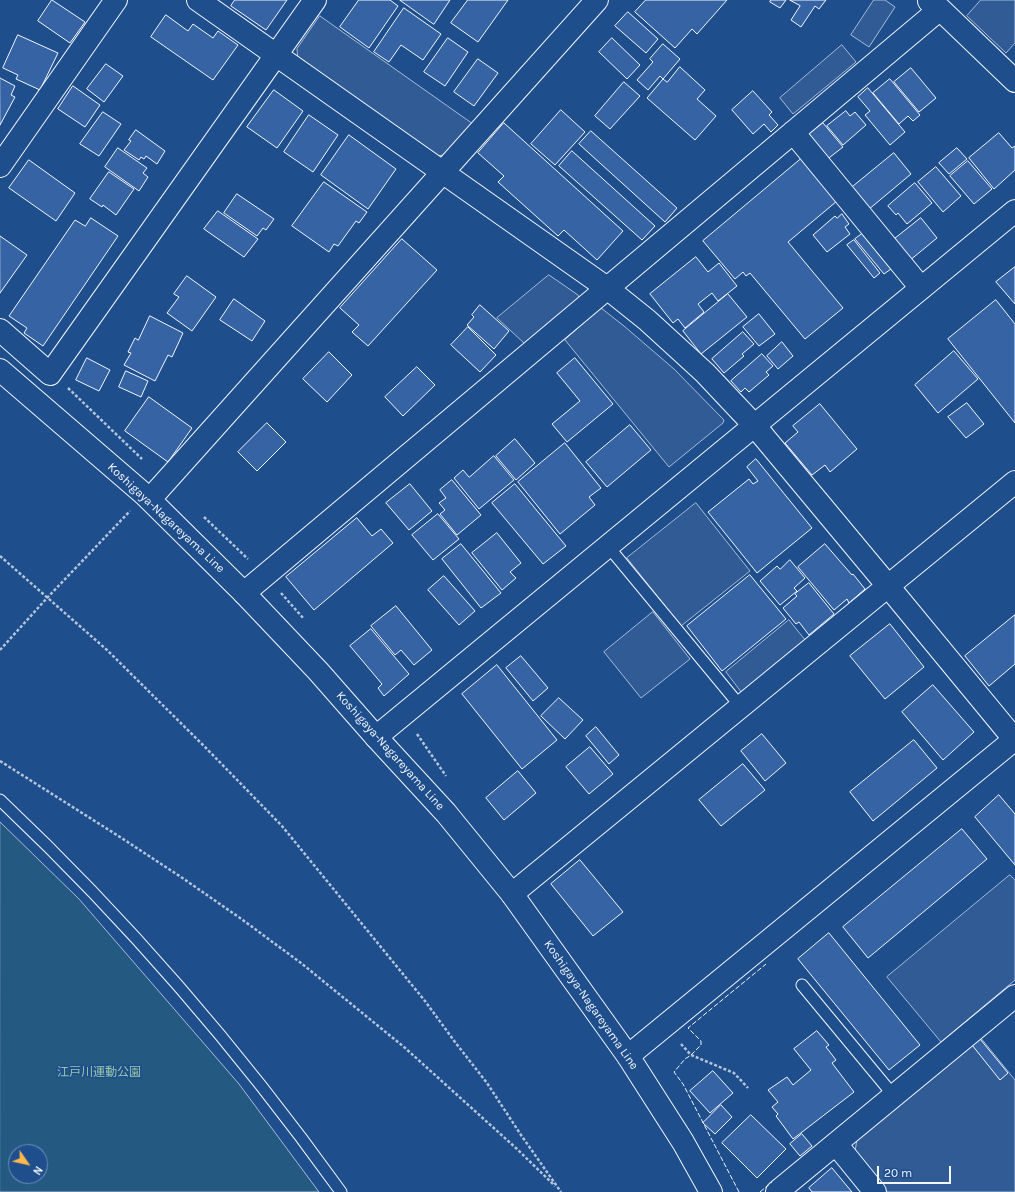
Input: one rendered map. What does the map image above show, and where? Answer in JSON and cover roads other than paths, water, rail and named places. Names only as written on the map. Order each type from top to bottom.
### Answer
[{"type":"street","points":[[0,166],[116,0]]},
{"type":"street","points":[[198,0],[607,288],[647,320],[705,373],[754,425],[1015,740],[628,1056]]},
{"type":"street","points":[[0,330],[50,374],[315,0]]},
{"type":"street","points":[[147,497],[598,0]]},
{"type":"street","points":[[244,593],[793,132],[934,5],[1015,81]]},
{"type":"street","points":[[793,132],[920,288]]},
{"type":"street","points":[[376,737],[1015,210]]},
{"type":"street","name":"Koshigaya-Nagareyama Line","points":[[0,370],[147,497],[244,593],[318,671],[446,813],[512,894],[628,1056],[683,1142],[711,1192]]},
{"type":"street","points":[[512,894],[1015,482]]},
{"type":"street","points":[[777,1192],[1015,996]]},
{"type":"street","points":[[836,1144],[875,1192]]},
{"type":"lane","points":[[607,545],[741,707]]},
{"type":"lane","points":[[0,800],[47,844],[186,995],[229,1045],[341,1192]]},
{"type":"lane","points":[[802,985],[894,1096]]},
{"type":"park label","name":"江戸川運動公園","points":[[99,1073]]}]
